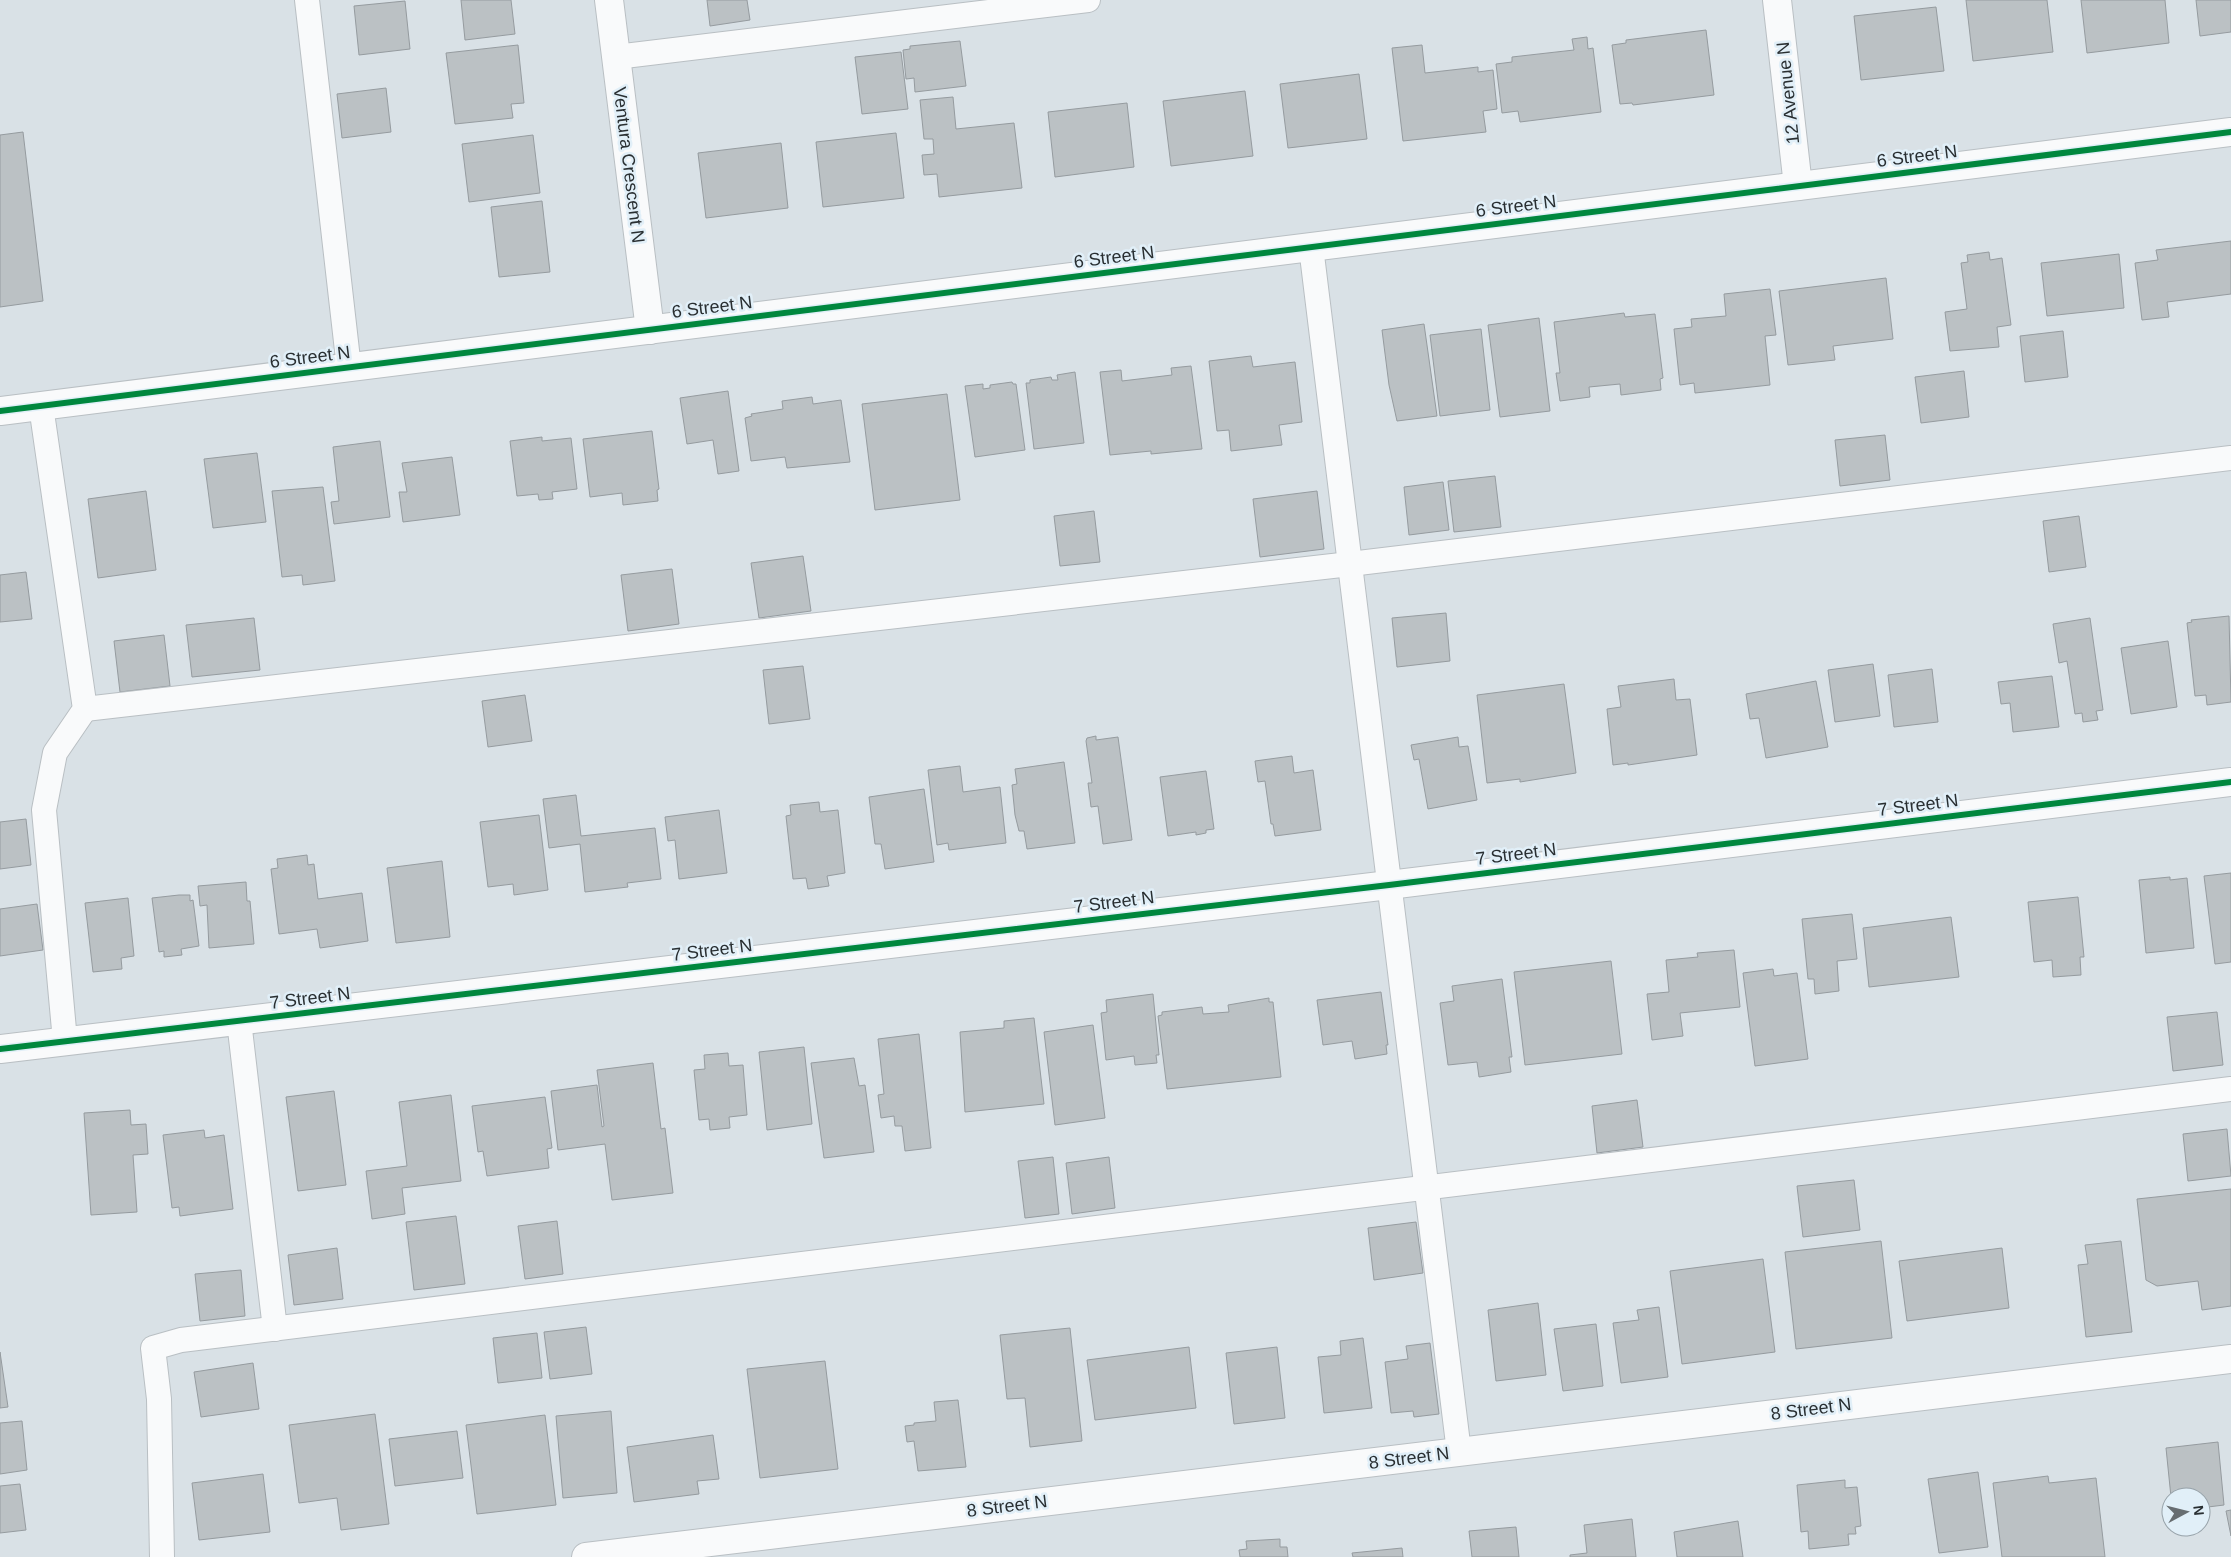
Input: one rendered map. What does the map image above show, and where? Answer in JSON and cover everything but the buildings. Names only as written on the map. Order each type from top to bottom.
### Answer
[{"type":"street","name":"Ventura Crescent N","points":[[609,0],[650,330]]},
{"type":"street","name":"12 Avenue N","points":[[1777,0],[1798,186]]},
{"type":"street","name":"6 Street N","points":[[0,411],[2231,132]]},
{"type":"street","name":"7 Street N","points":[[0,1049],[1389,885],[2231,782]]},
{"type":"street","name":"8 Street N","points":[[586,1557],[2231,1359]]},
{"type":"lane","points":[[307,0],[349,368]]},
{"type":"lane","points":[[616,57],[1088,0]]},
{"type":"lane","points":[[1311,247],[1459,1452]]},
{"type":"lane","points":[[41,406],[85,709],[55,753],[44,810],[64,1041]]},
{"type":"lane","points":[[85,709],[1350,564],[2231,458]]},
{"type":"lane","points":[[239,1021],[275,1329]]},
{"type":"lane","points":[[162,1557],[159,1399],[153,1348],[181,1340],[2231,1089]]},
{"type":"cycle path","points":[[0,411],[2231,132]]},
{"type":"cycle path","points":[[0,1049],[1389,885],[2231,782]]}]
